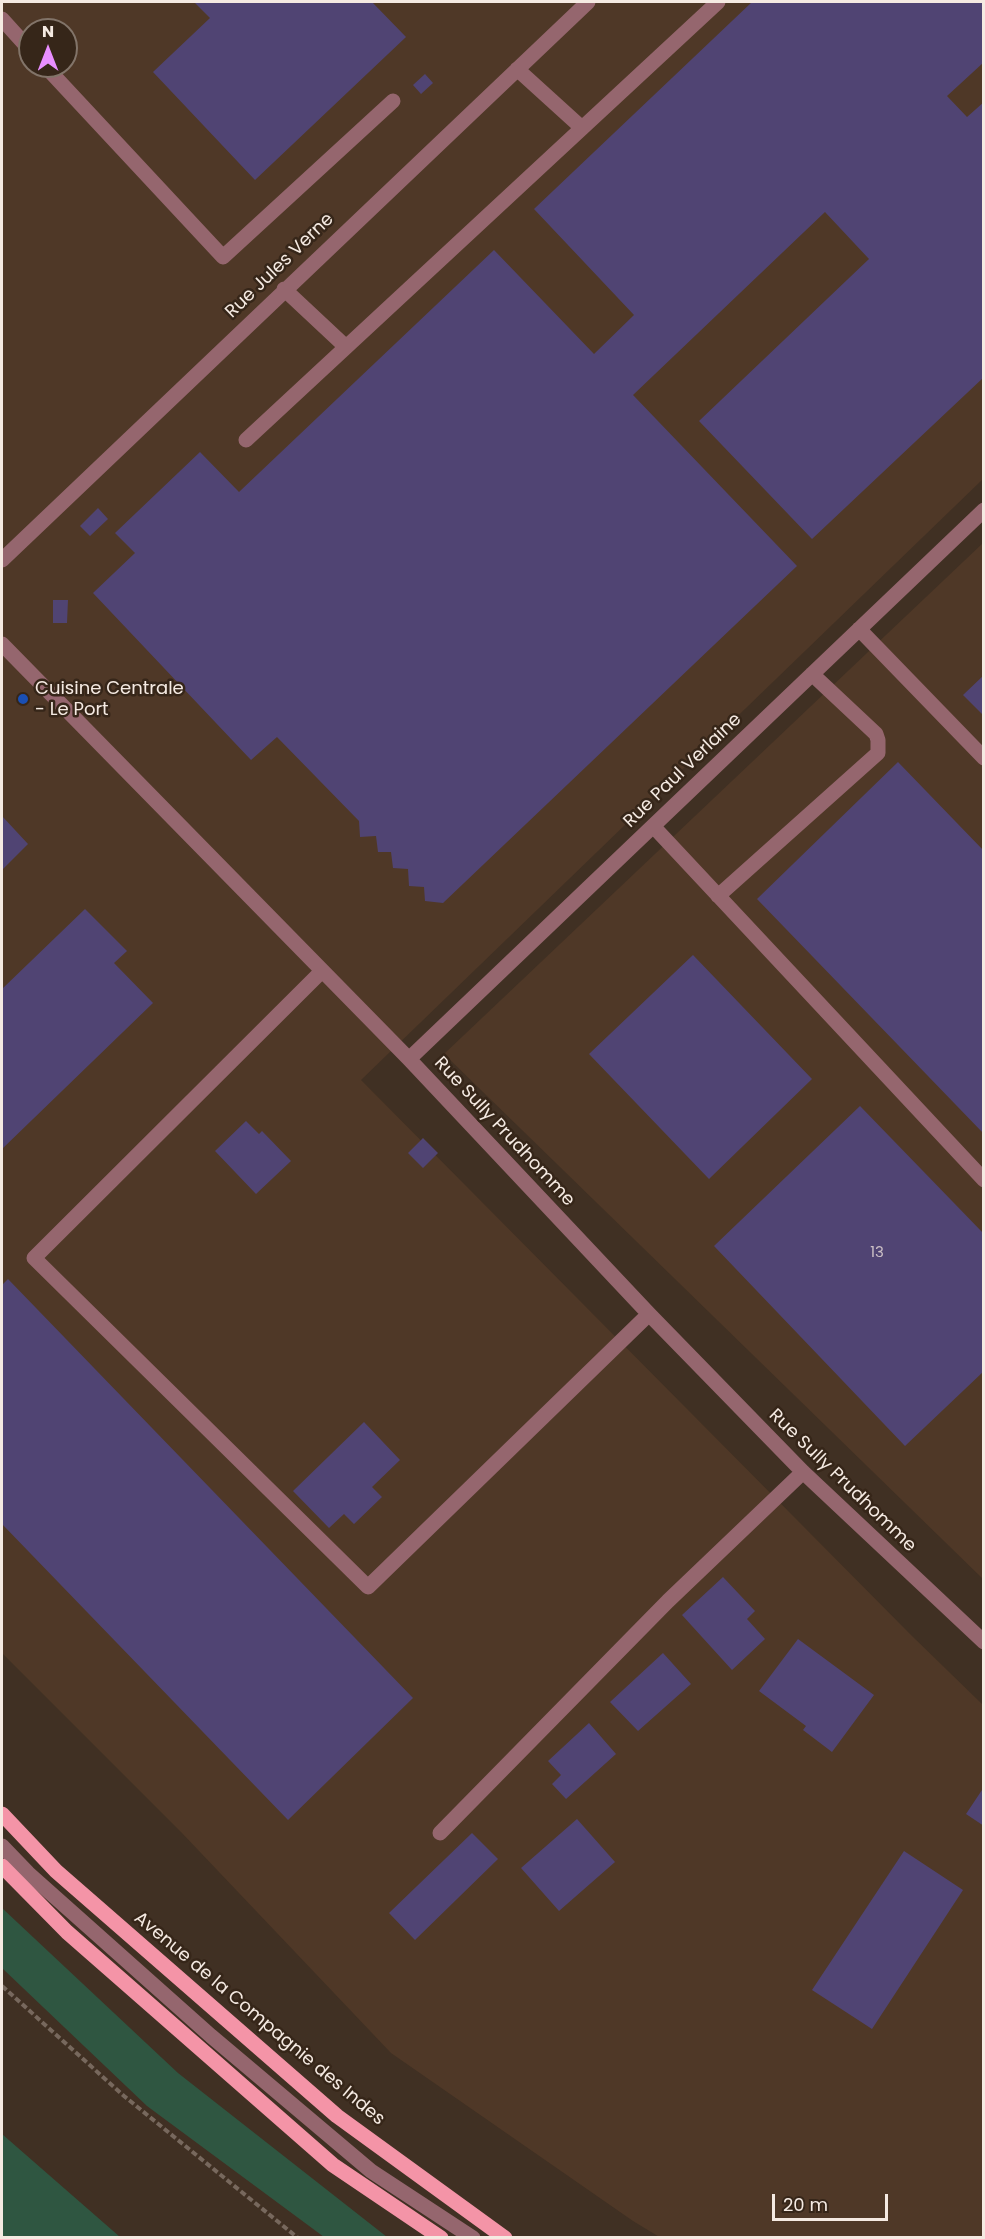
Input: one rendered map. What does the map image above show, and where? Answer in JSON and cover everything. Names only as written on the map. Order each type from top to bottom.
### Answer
[{"type":"main road","name":"Avenue de la Compagnie des Indes","points":[[2,1814],[56,1871],[337,2116],[505,2238]]},
{"type":"main road","points":[[2,1866],[68,1932],[333,2165],[441,2238]]},
{"type":"street","name":"Rue Jules Verne","points":[[2,560],[588,2]]},
{"type":"street","points":[[246,440],[718,2]]},
{"type":"street","points":[[2,19],[18,37]]},
{"type":"street","points":[[518,69],[582,128]]},
{"type":"street","points":[[56,78],[223,257],[393,101]]},
{"type":"street","points":[[284,289],[346,347]]},
{"type":"street","name":"Rue Paul Verlaine","points":[[409,1059],[984,510]]},
{"type":"street","points":[[860,628],[984,758]]},
{"type":"street","name":"Rue Sully Prudhomme","points":[[2,644],[409,1059],[649,1314],[803,1472],[984,1642]]},
{"type":"street","points":[[718,896],[878,753],[876,734],[812,674]]},
{"type":"street","points":[[653,826],[984,1180]]},
{"type":"street","points":[[322,971],[34,1258],[368,1587],[649,1314]]},
{"type":"street","points":[[440,1833],[668,1601],[803,1472]]},
{"type":"street","points":[[2,1846],[28,1873],[211,2036],[372,2171],[472,2238]]},
{"type":"path","points":[[2,1986],[124,2096],[298,2238]]},
{"type":"shaded area","points":[[2,2],[983,2],[983,479],[361,1080],[983,1705],[983,2237],[661,2238],[633,2221],[391,2053],[181,1832],[2,1653]]},
{"type":"shaded area","points":[[983,543],[983,1579],[444,1054]]},
{"type":"green space","points":[[2,1908],[178,2073],[387,2237],[324,2237],[147,2106],[2,1968]]},
{"type":"green space","points":[[2,2134],[120,2237],[2,2237]]},
{"type":"building","points":[[194,2],[372,2],[406,37],[255,180],[153,72],[210,18]]},
{"type":"building","points":[[752,2],[984,2],[984,62],[947,96],[967,117],[984,102],[984,377],[812,539],[699,421],[869,259],[825,212],[633,395],[797,566],[443,903],[425,901],[424,887],[409,886],[408,869],[393,868],[391,852],[378,852],[376,836],[360,837],[359,821],[277,737],[251,760],[93,593],[135,553],[115,533],[200,452],[239,492],[494,250],[594,354],[634,315],[534,209]]},
{"type":"building","points":[[425,74],[433,83],[421,94],[413,85]]},
{"type":"building","points":[[98,508],[108,519],[90,536],[80,526]]},
{"type":"building","points":[[53,600],[68,600],[67,623],[53,623]]},
{"type":"building","points":[[984,675],[984,716],[963,695]]},
{"type":"building","points":[[898,762],[984,851],[984,1134],[757,899]]},
{"type":"building","points":[[2,816],[28,844],[2,870]]},
{"type":"building","points":[[85,909],[127,951],[114,963],[153,1003],[2,1149],[2,989]]},
{"type":"building","points":[[693,955],[812,1079],[709,1179],[589,1054]]},
{"type":"building","points":[[860,1106],[984,1234],[984,1371],[905,1446],[714,1246]]},
{"type":"building","points":[[246,1121],[259,1134],[262,1131],[291,1161],[256,1194],[215,1151]]},
{"type":"building","points":[[423,1138],[438,1153],[423,1168],[408,1153]]},
{"type":"building","points":[[8,1279],[413,1698],[288,1820],[2,1524],[2,1285]]},
{"type":"building","points":[[364,1422],[400,1460],[372,1487],[382,1497],[354,1524],[344,1514],[329,1528],[293,1491]]},
{"type":"building","points":[[723,1577],[755,1611],[747,1619],[765,1639],[732,1670],[682,1615]]},
{"type":"building","points":[[798,1639],[874,1695],[832,1752],[803,1730],[806,1726],[759,1691]]},
{"type":"building","points":[[663,1653],[691,1684],[638,1731],[610,1702]]},
{"type":"building","points":[[589,1723],[616,1754],[566,1799],[552,1784],[561,1775],[548,1761]]},
{"type":"building","points":[[984,1787],[984,1826],[966,1814]]},
{"type":"building","points":[[577,1819],[615,1862],[559,1911],[521,1868]]},
{"type":"building","points":[[472,1833],[498,1859],[415,1940],[389,1913]]},
{"type":"building","points":[[904,1851],[963,1890],[872,2029],[812,1990]]},
{"type":"place","name":"Cuisine Centrale - Le Port","points":[[23,699]]}]
